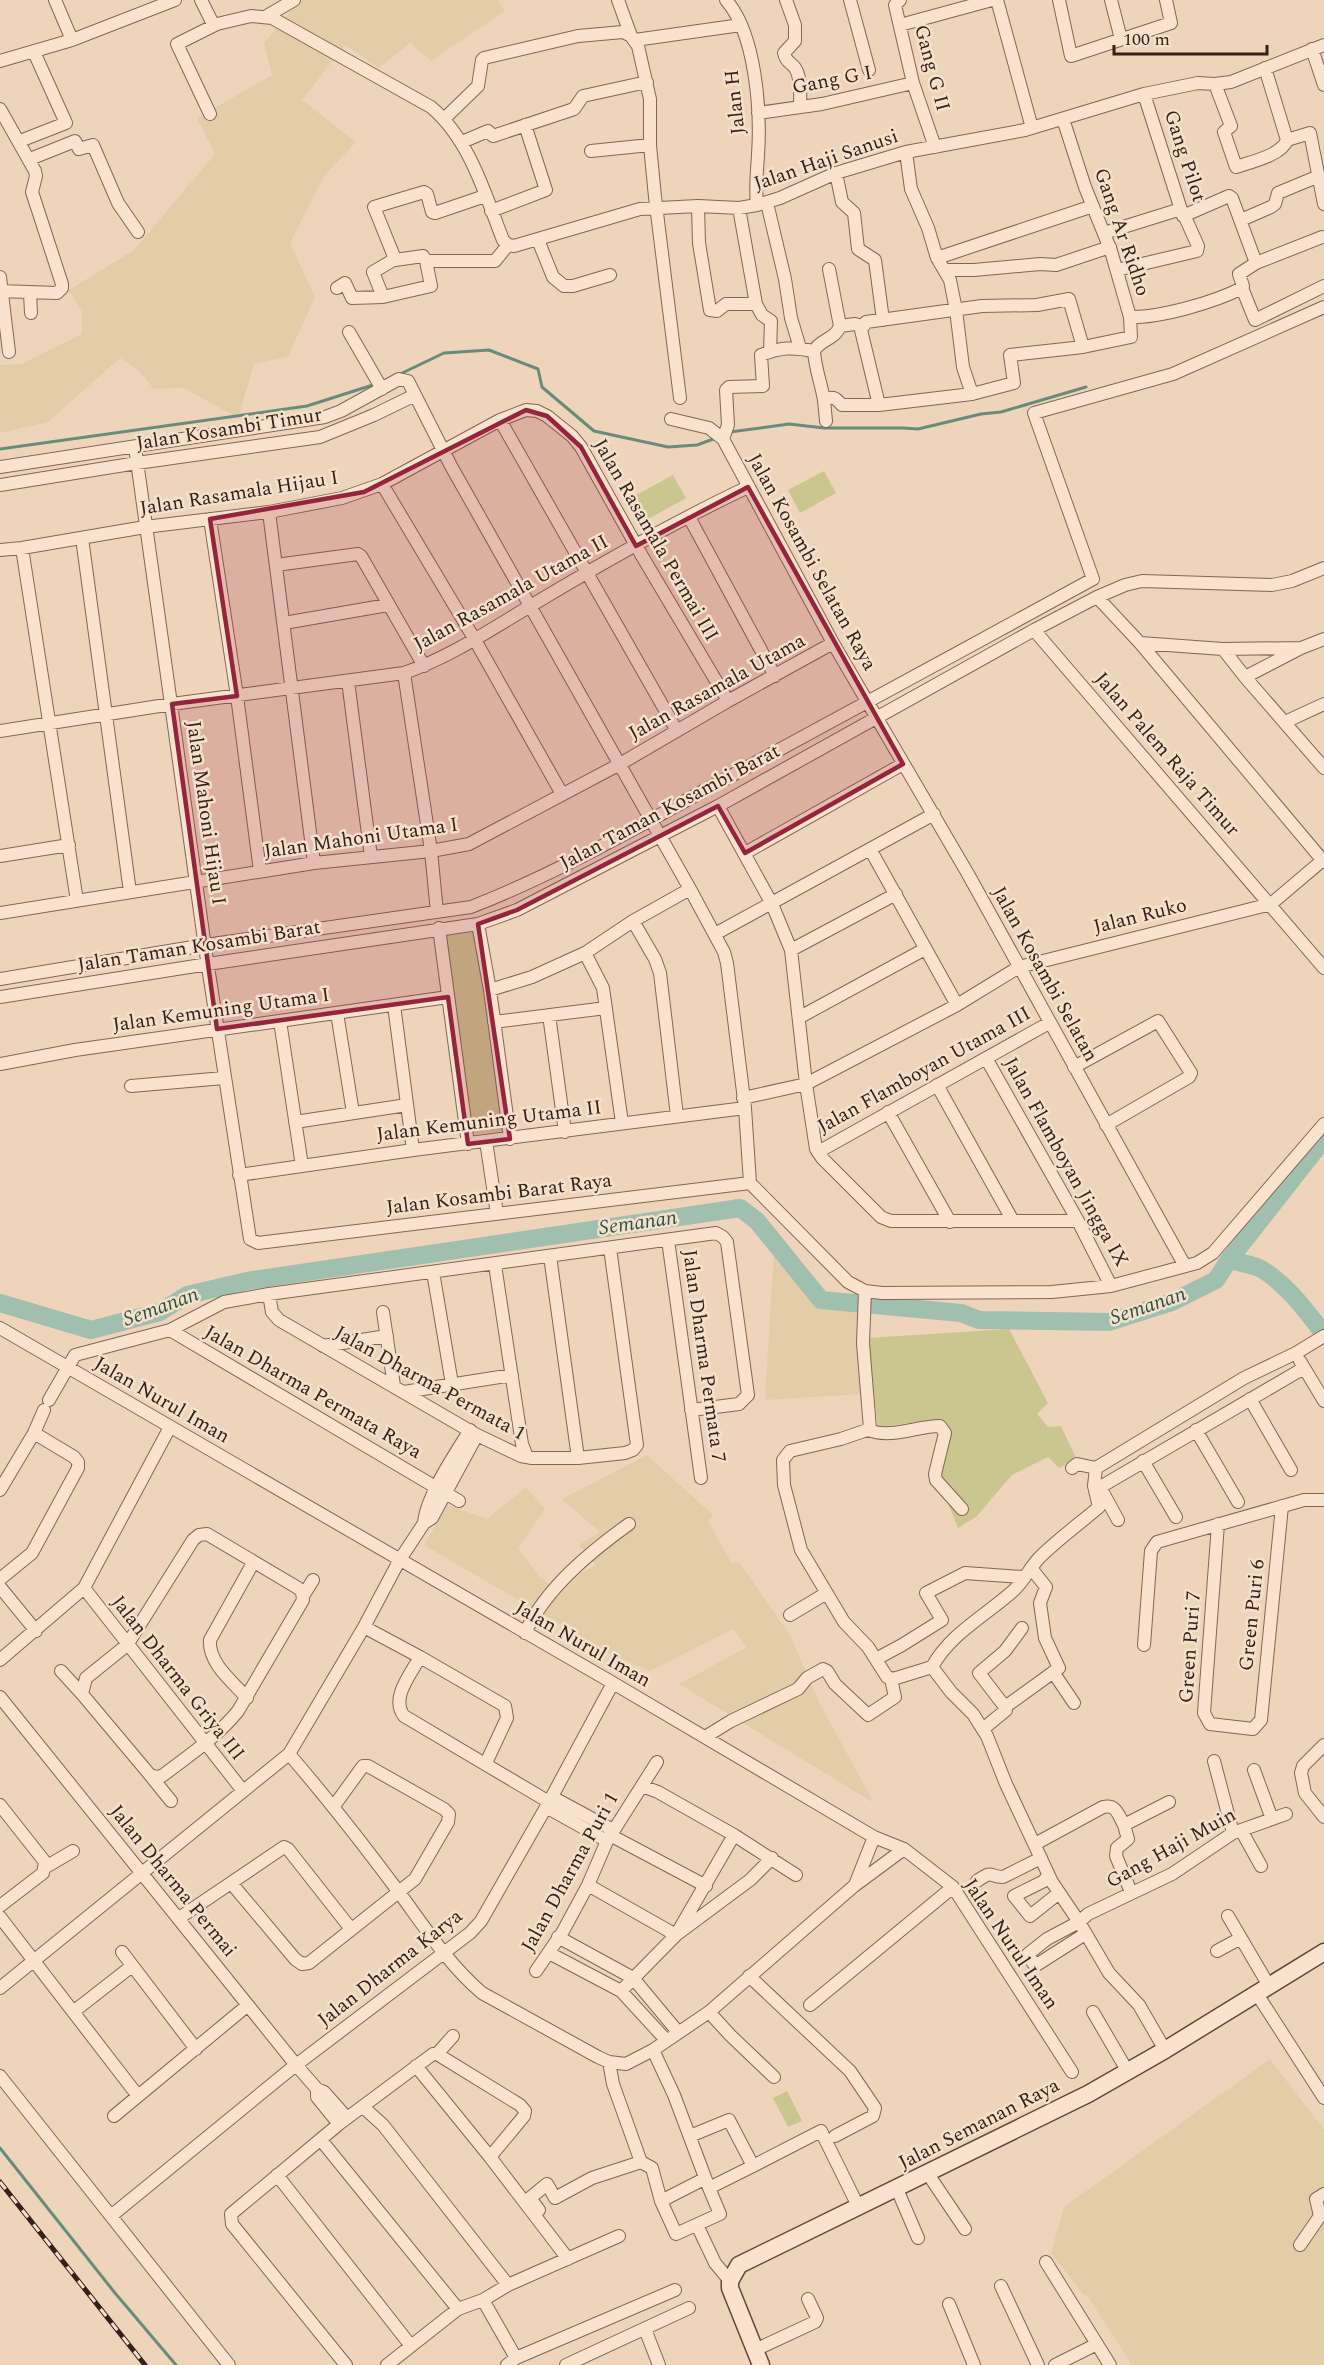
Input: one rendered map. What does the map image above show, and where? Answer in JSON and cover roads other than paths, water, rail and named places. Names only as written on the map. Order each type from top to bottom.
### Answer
[{"type":"street","points":[[55,0],[72,40]]},
{"type":"street","points":[[0,61],[72,40],[175,0]]},
{"type":"street","points":[[201,0],[212,22],[217,24]]},
{"type":"street","points":[[265,17],[294,0]]},
{"type":"street","points":[[618,0],[640,50],[650,99],[650,145],[656,207],[680,398]]},
{"type":"street","name":"Jalan H","points":[[726,0],[741,25],[752,64],[758,113],[756,180],[785,279],[791,318],[800,348]]},
{"type":"street","points":[[786,0],[795,25],[795,41],[784,53],[786,61],[795,69],[800,89],[800,107]]},
{"type":"street","points":[[850,0],[869,70]]},
{"type":"street","name":"Gang G II","points":[[900,0],[895,6],[914,83],[935,147]]},
{"type":"street","points":[[900,25],[992,0]]},
{"type":"street","points":[[997,0],[1032,128]]},
{"type":"street","points":[[1059,0],[1071,56],[1171,23],[1166,0]]},
{"type":"street","points":[[1111,0],[1120,39]]},
{"type":"street","points":[[210,114],[177,44],[217,24],[251,16],[272,18],[432,107],[445,118],[462,142],[503,240],[508,245],[495,261],[426,261]]},
{"type":"street","points":[[445,118],[478,86],[483,59],[578,36],[623,32],[633,38],[741,25]]},
{"type":"street","points":[[1318,47],[1324,85]]},
{"type":"street","name":"Jalan Haji Sanusi","points":[[508,245],[514,246],[538,240],[625,212],[656,207],[739,208],[762,204],[836,173],[906,152],[1032,128],[1144,94],[1198,83],[1231,82],[1318,47]]},
{"type":"street","points":[[20,141],[66,123],[34,52]]},
{"type":"street","points":[[1265,68],[1287,140]]},
{"type":"street","points":[[462,142],[488,131],[493,136],[574,109],[583,96],[647,82]]},
{"type":"street","name":"Gang G I","points":[[758,113],[865,95],[914,83]]},
{"type":"street","points":[[1215,84],[1231,126],[1224,132],[1236,167],[1279,150],[1287,140],[1310,133],[1324,204]]},
{"type":"street","name":"Gang Pilot","points":[[1144,94],[1183,213],[1230,196],[1256,263]]},
{"type":"street","points":[[0,109],[30,159],[36,176],[32,192],[62,284],[62,288],[57,293],[1,291]]},
{"type":"street","name":"Gang Ar Ridho","points":[[1063,118],[1093,206],[1110,247],[1130,317],[1158,315],[1216,299],[1242,288]]},
{"type":"street","points":[[491,211],[546,190],[525,125]]},
{"type":"street","points":[[30,159],[75,141],[79,149],[93,145],[118,203],[138,232]]},
{"type":"street","points":[[591,151],[650,145]]},
{"type":"street","points":[[906,152],[911,189],[937,258],[950,280],[963,367],[972,394]]},
{"type":"street","points":[[836,173],[842,202],[854,213],[858,249],[875,260],[883,320]]},
{"type":"street","points":[[1241,220],[1271,207],[1275,204],[1278,193],[1318,176]]},
{"type":"street","points":[[395,260],[374,209],[376,205],[424,192],[427,194],[432,212],[435,213],[485,195]]},
{"type":"street","points":[[698,206],[699,243],[710,310],[717,311],[726,304],[756,304]]},
{"type":"street","points":[[937,258],[1093,206]]},
{"type":"street","points":[[739,208],[756,304],[762,315],[771,321],[770,352]]},
{"type":"street","points":[[1104,233],[1183,213],[1199,248],[1197,251],[1117,270]]},
{"type":"street","points":[[1322,237],[1256,263],[1239,273],[1242,288],[1254,319],[1257,320],[1324,286]]},
{"type":"street","points":[[538,240],[553,277],[564,286],[573,286],[610,275]]},
{"type":"street","points":[[944,270],[1056,265],[1110,247]]},
{"type":"street","points":[[337,288],[345,283],[352,298],[383,297],[431,286],[423,256],[395,260],[373,272],[383,297]]},
{"type":"street","points":[[826,421],[822,384],[815,367],[814,351],[816,346],[838,333],[840,326],[829,269]]},
{"type":"street","points":[[0,277],[9,352]]},
{"type":"street","points":[[30,293],[31,313]]},
{"type":"street","points":[[879,405],[861,330],[866,322],[982,306],[1037,305],[1069,299],[1083,347]]},
{"type":"street","name":"Jalan Taman Kosambi Barat","points":[[0,997],[208,963],[478,924],[517,910],[868,704],[1093,579],[1034,413],[1173,374],[1324,307]]},
{"type":"street","points":[[824,400],[834,397],[842,405],[879,405],[972,394],[1014,383],[1010,355],[1083,347],[1131,336],[1130,317]]},
{"type":"street","points":[[840,326],[855,324],[862,326]]},
{"type":"street","points":[[349,332],[379,385]]},
{"type":"street","points":[[671,418],[709,428],[723,440],[728,425],[726,390],[729,387],[763,386],[761,355],[790,347],[814,351]]},
{"type":"street","name":"Jalan Kosambi Timur","points":[[0,466],[329,416],[379,385],[403,379],[408,381],[415,395],[336,432],[320,437],[0,485]]},
{"type":"street","name":"Jalan Rasamala Utama","points":[[415,395],[442,450],[715,934],[727,963],[744,1103],[750,1183]]},
{"type":"street","name":"Jalan Rasamala Hijau I","points":[[0,550],[22,549],[145,527],[269,512],[342,498],[382,484],[500,420],[526,410],[537,411]]},
{"type":"street","name":"Jalan Rasamala Permai III","points":[[537,411],[572,436],[581,447],[636,546],[728,701]]},
{"type":"street","points":[[500,420],[677,730]]},
{"type":"street","points":[[287,424],[289,442]]},
{"type":"street","name":"Jalan Kosambi Selatan Raya","points":[[723,440],[868,704]]},
{"type":"street","name":"Jalan Mahoni Hijau I","points":[[135,447],[238,1175],[249,1236],[252,1241]]},
{"type":"street","points":[[382,484],[475,640],[562,794]]},
{"type":"street","name":"Jalan Rasamala Utama II","points":[[0,731],[172,704],[404,673],[424,666],[475,640],[586,574],[688,517],[748,487]]},
{"type":"street","points":[[269,512],[314,863]]},
{"type":"street","points":[[688,517],[775,676]]},
{"type":"street","points":[[210,519],[237,696],[260,871]]},
{"type":"street","points":[[82,538],[130,892]]},
{"type":"street","points":[[22,549],[77,901]]},
{"type":"street","points":[[276,566],[358,554],[364,559],[424,666]]},
{"type":"street","name":"Jalan Taman Kosambi Barat","points":[[0,979],[471,907],[654,828],[718,806],[1034,630],[1125,585],[1142,581],[1272,585],[1324,568]]},
{"type":"street","points":[[1097,597],[1140,643],[1324,860],[1271,904]]},
{"type":"street","points":[[284,623],[388,605]]},
{"type":"street","name":"Jalan Palem Raja Timur","points":[[1034,630],[1324,968]]},
{"type":"street","points":[[1245,677],[1301,648],[1324,639]]},
{"type":"street","name":"Jalan Rasamala Utama","points":[[620,764],[833,643]]},
{"type":"street","points":[[1140,643],[1223,649],[1301,648]]},
{"type":"street","points":[[1223,649],[1324,768]]},
{"type":"street","points":[[404,673],[431,850],[437,912]]},
{"type":"street","points":[[348,681],[370,857]]},
{"type":"street","name":"Jalan Kosambi Selatan","points":[[868,704],[874,719],[934,814],[1185,1266]]},
{"type":"street","points":[[1285,722],[1324,704]]},
{"type":"street","name":"Jalan Mahoni Utama I","points":[[0,913],[314,863],[459,846],[478,840],[620,764]]},
{"type":"street","points":[[745,853],[903,764]]},
{"type":"street","points":[[718,806],[772,903],[791,950],[806,1084],[818,1152],[885,1219],[891,1221],[1078,1221]]},
{"type":"street","points":[[715,934],[934,814]]},
{"type":"street","points":[[0,856],[69,845]]},
{"type":"street","points":[[870,849],[957,1005]]},
{"type":"street","points":[[490,990],[532,977],[585,953],[633,921],[690,889]]},
{"type":"street","points":[[791,950],[896,894]]},
{"type":"street","name":"Jalan Ruko","points":[[957,1005],[1019,967],[1271,904]]},
{"type":"street","points":[[633,921],[655,959],[660,973],[677,1116]]},
{"type":"street","points":[[478,924],[490,990],[510,1139]]},
{"type":"street","points":[[439,928],[468,1143]]},
{"type":"street","points":[[800,1017],[925,949]]},
{"type":"street","points":[[585,953],[603,988],[622,1124]]},
{"type":"street","name":"Jalan Kemuning Utama I","points":[[0,1064],[217,1029],[448,997]]},
{"type":"street","points":[[394,1005],[413,1150]]},
{"type":"street","name":"Jalan Kemuning Utama II","points":[[238,1175],[622,1124],[744,1103],[806,1084],[957,1005]]},
{"type":"street","points":[[494,1022],[606,1008]]},
{"type":"street","points":[[337,1013],[353,1113]]},
{"type":"street","points":[[549,1015],[565,1132]]},
{"type":"street","points":[[280,1021],[302,1166]]},
{"type":"street","points":[[1074,1067],[1158,1021],[1191,1073],[1189,1077],[1106,1125]]},
{"type":"street","name":"Jalan Flamboyan Utama III","points":[[818,1152],[1049,1023]]},
{"type":"street","name":"Jalan Flamboyan Jingga IX","points":[[986,1058],[1078,1221],[1111,1286]]},
{"type":"street","points":[[131,1086],[224,1078]]},
{"type":"street","points":[[937,1084],[1013,1221]]},
{"type":"street","points":[[296,1122],[407,1105]]},
{"type":"street","points":[[888,1112],[950,1222]]},
{"type":"street","points":[[750,1183],[830,1265],[848,1282],[865,1293],[1052,1292],[1111,1286],[1197,1263],[1213,1253],[1324,1124]]},
{"type":"street","points":[[486,1141],[497,1214]]},
{"type":"street","name":"Jalan Kosambi Barat Raya","points":[[252,1241],[258,1243],[750,1183]]},
{"type":"street","points":[[0,1490],[34,1433],[75,1355],[85,1351],[104,1349],[170,1330],[224,1302],[716,1233],[727,1242],[748,1395],[739,1404],[692,1410]]},
{"type":"street","name":"Jalan Dharma Permata 7","points":[[669,1240],[701,1478]]},
{"type":"street","name":"Jalan Dharma Permata 1","points":[[269,1294],[272,1312],[279,1320],[473,1432],[527,1457],[578,1458],[633,1450],[637,1445],[610,1248]]},
{"type":"street","points":[[550,1256],[578,1458]]},
{"type":"street","points":[[495,1265],[522,1444],[527,1457]]},
{"type":"street","points":[[433,1272],[452,1384]]},
{"type":"street","points":[[865,1293],[863,1343],[870,1422],[868,1430]]},
{"type":"street","points":[[383,1312],[399,1389],[512,1375]]},
{"type":"street","name":"Jalan Nurul Iman","points":[[0,1328],[874,1837],[904,1850],[953,1887],[1072,2072]]},
{"type":"street","name":"Jalan Dharma Permata Raya","points":[[170,1330],[459,1501]]},
{"type":"street","points":[[323,1346],[387,1336]]},
{"type":"street","points":[[1072,1468],[1077,1464],[1096,1468],[1244,1378],[1321,1338]]},
{"type":"street","points":[[1296,1353],[1324,1401]]},
{"type":"street","points":[[1118,1520],[1101,1488],[1143,1461],[1304,1368]]},
{"type":"street","points":[[1250,1400],[1291,1470]]},
{"type":"street","points":[[705,1737],[731,1721],[798,1689],[807,1678],[823,1669],[844,1694],[868,1715],[895,1698],[891,1679],[887,1677],[861,1638],[844,1622],[825,1594],[801,1550],[784,1485],[783,1460],[790,1451],[868,1430],[885,1434],[940,1426],[945,1433],[935,1474],[936,1480],[962,1509]]},
{"type":"street","points":[[0,1660],[84,1588],[171,1427]]},
{"type":"street","points":[[1196,1430],[1238,1502]]},
{"type":"street","points":[[0,1988],[289,1754],[364,1628],[399,1561],[424,1523],[432,1518],[441,1490],[473,1432]]},
{"type":"street","points":[[0,1579],[32,1552],[78,1468],[78,1462],[74,1457],[34,1433]]},
{"type":"street","points":[[1143,1461],[1176,1517]]},
{"type":"street","points":[[891,1679],[932,1667],[939,1656],[968,1625],[1014,1590],[1054,1544],[1099,1507],[1094,1486],[1096,1468]]},
{"type":"street","points":[[1144,1645],[1154,1545],[1161,1540],[1304,1500],[1324,1500]]},
{"type":"street","name":"Green Puri 6","points":[[1256,1727],[1261,1720],[1282,1506]]},
{"type":"street","points":[[525,1633],[537,1612],[573,1569],[597,1547],[629,1524]]},
{"type":"street","name":"Green Puri 7","points":[[1218,1524],[1205,1717],[1210,1724],[1215,1725],[1253,1729],[1256,1727]]},
{"type":"street","points":[[82,1694],[86,1678],[127,1645],[193,1540],[199,1535],[207,1534],[298,1588],[303,1596]]},
{"type":"street","points":[[247,1698],[213,1658],[209,1649],[210,1640],[254,1563]]},
{"type":"street","points":[[876,1659],[942,1620],[926,1593],[965,1573],[1027,1573],[1047,1587],[1040,1603],[1045,1638],[1059,1667],[1005,1707],[1006,1710],[983,1729]]},
{"type":"street","points":[[150,1775],[156,1778],[162,1776],[228,1723],[247,1698],[313,1580]]},
{"type":"street","points":[[0,1587],[36,1630]]},
{"type":"street","name":"Jalan Dharma Griya III","points":[[84,1588],[243,1791]]},
{"type":"street","points":[[790,1615],[825,1594]]},
{"type":"street","points":[[364,1628],[420,1657],[506,1708],[507,1718],[486,1763]]},
{"type":"street","points":[[1005,1707],[979,1673],[1005,1652],[1022,1629]]},
{"type":"street","points":[[420,1657],[398,1699],[401,1712],[406,1717],[549,1802],[706,1886]]},
{"type":"street","points":[[932,1667],[951,1692],[973,1714],[983,1729],[1048,1875],[1109,1973],[1139,2005],[1165,2050]]},
{"type":"street","points":[[61,1671],[171,1801]]},
{"type":"street","points":[[1053,1672],[1074,1703]]},
{"type":"street","name":"Jalan Dharma Karya","points":[[111,2216],[296,2065],[470,1933],[481,1921],[549,1802],[612,1683]]},
{"type":"street","name":"Jalan Dharma Permai","points":[[0,1697],[317,2089],[317,2097],[343,2121]]},
{"type":"street","points":[[1324,1746],[1303,1766],[1301,1773],[1305,1793],[1324,1817]]},
{"type":"street","points":[[289,1754],[334,1806],[444,1954],[482,1993],[609,2062],[630,2063],[709,2012],[854,1886],[904,1850]]},
{"type":"street","points":[[1214,1761],[1237,1832],[1261,1866]]},
{"type":"street","name":"Jalan Dharma Puri 1","points":[[536,1971],[549,1953],[588,1885],[610,1835],[657,1762]]},
{"type":"street","points":[[232,1884],[295,1959],[302,1964],[309,1963],[421,1872],[448,1822],[449,1814],[368,1766],[363,1766],[357,1771],[334,1806]]},
{"type":"street","points":[[1254,1770],[1272,1819]]},
{"type":"street","points":[[642,1786],[658,1792],[734,1835],[796,1875]]},
{"type":"street","points":[[1124,1825],[1169,1802]]},
{"type":"street","points":[[0,1805],[45,1862],[43,1873],[0,1906]]},
{"type":"street","points":[[1035,1844],[1103,1807],[1111,1806],[1124,1825],[1128,1839],[1117,1848],[1116,1856],[1131,1892]]},
{"type":"street","name":"Gang Haji Muin","points":[[1085,1934],[1038,1964],[1033,1963],[1029,1958],[1028,1954],[1038,1945],[1079,1922],[1088,1914],[1189,1864],[1237,1832],[1286,1814]]},
{"type":"street","points":[[676,1935],[734,1835]]},
{"type":"street","points":[[854,1886],[874,1837]]},
{"type":"street","points":[[179,1918],[232,1884],[278,1849],[286,1847],[351,1929]]},
{"type":"street","points":[[44,1868],[74,1851]]},
{"type":"street","points":[[621,1991],[676,1935],[750,1880],[771,1858]]},
{"type":"street","points":[[977,1881],[987,1874],[1003,1876],[1041,1858]]},
{"type":"street","points":[[1048,1875],[1044,1881],[1014,1895],[1018,1904],[1030,1916],[1059,1893]]},
{"type":"street","points":[[588,1885],[676,1935]]},
{"type":"street","points":[[810,2006],[953,1887]]},
{"type":"street","points":[[1228,1916],[1241,1938],[1263,1990],[1324,2098]]},
{"type":"street","points":[[0,1917],[138,2096]]},
{"type":"street","points":[[558,1937],[633,1978],[678,2032]]},
{"type":"street","points":[[1217,1951],[1241,1938]]},
{"type":"street","points":[[122,1952],[196,2049]]},
{"type":"street","name":"Jalan Semanan Raya","points":[[730,2281],[739,2265],[748,2259],[859,2208],[1128,2072],[1324,1952]]},
{"type":"street","points":[[549,1953],[621,1991],[666,2040]]},
{"type":"street","points":[[73,2012],[132,1966]]},
{"type":"street","points":[[749,1976],[850,2071],[875,2108],[873,2116],[835,2136]]},
{"type":"street","points":[[114,2116],[248,2005]]},
{"type":"street","points":[[709,2012],[774,2077]]},
{"type":"street","points":[[1093,2012],[1128,2072]]},
{"type":"street","points":[[346,2365],[230,2220],[234,2210],[343,2121],[416,2066],[433,2054],[437,2054],[453,2036]]},
{"type":"street","points":[[609,2062],[613,2084],[641,2162],[652,2168],[661,2201],[676,2234],[721,2213],[706,2184],[668,2080],[653,2050]]},
{"type":"street","points":[[437,2054],[520,2105],[525,2111],[524,2116],[490,2157]]},
{"type":"street","points":[[416,2066],[490,2157],[568,2259]]},
{"type":"street","points":[[0,2076],[229,2365]]},
{"type":"street","points":[[363,2107],[383,2125],[508,2285]]},
{"type":"street","points":[[690,2136],[729,2120],[753,2166]]},
{"type":"street","points":[[661,2201],[753,2166],[821,2131],[859,2208]]},
{"type":"street","points":[[321,2140],[458,2309]]},
{"type":"street","points":[[537,2219],[541,2213],[530,2198],[547,2184],[555,2198],[592,2178],[641,2162]]},
{"type":"street","points":[[928,2174],[965,2229]]},
{"type":"street","points":[[277,2175],[411,2346]]},
{"type":"street","points":[[897,2189],[918,2238]]},
{"type":"street","points":[[1300,2245],[1320,2216],[1316,2199],[1324,2194]]},
{"type":"street","points":[[697,2226],[715,2263],[730,2281],[733,2297],[758,2358],[815,2322],[817,2318],[808,2299]]},
{"type":"street","points":[[387,2365],[458,2309],[483,2300],[508,2285],[619,2236]]},
{"type":"street","points":[[1046,2262],[1095,2345],[1110,2365]]},
{"type":"street","points":[[1001,2286],[1038,2365]]},
{"type":"street","points":[[483,2300],[511,2362],[675,2290]]},
{"type":"street","points":[[949,2304],[974,2365]]},
{"type":"street","points":[[566,2365],[689,2308]]},
{"type":"street","points":[[645,2329],[659,2365]]},
{"type":"street","points":[[1055,2365],[1095,2345]]},
{"type":"waterway","points":[[398,375],[444,353],[489,350],[538,369],[542,387],[594,431],[668,447],[697,445],[716,438]]},
{"type":"waterway","points":[[0,449],[307,406],[376,384]]},
{"type":"waterway","points":[[730,432],[789,424],[824,428],[918,429],[981,414],[1001,412],[1086,387]]},
{"type":"waterway","points":[[1324,1139],[1229,1260],[1257,1267],[1279,1282],[1296,1298],[1324,1334]]},
{"type":"waterway","name":"Semanan","points":[[0,1303],[91,1330],[160,1312],[187,1295],[247,1281],[740,1208],[757,1221],[821,1300],[961,1313],[979,1320],[1109,1322],[1172,1302],[1216,1280],[1229,1260]]},
{"type":"waterway","points":[[0,2148],[115,2293],[176,2365]]},
{"type":"railway","points":[[0,2182],[145,2365]]}]
